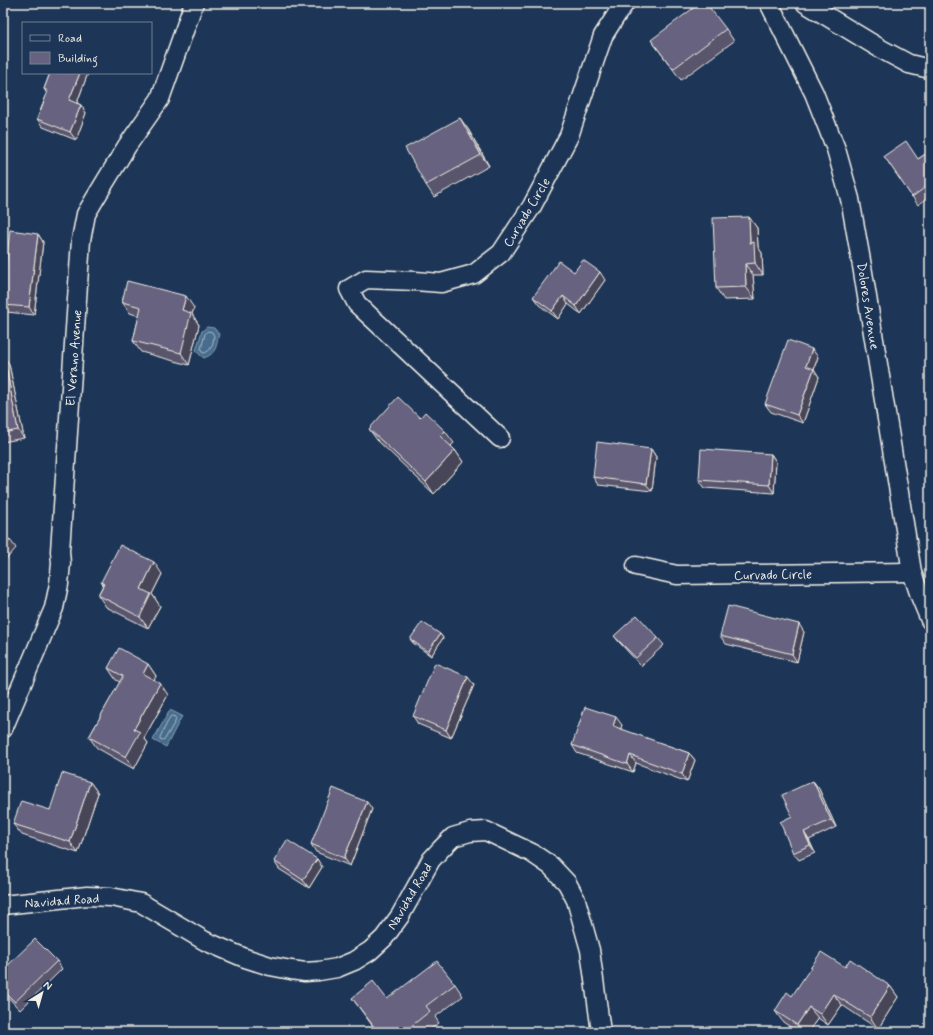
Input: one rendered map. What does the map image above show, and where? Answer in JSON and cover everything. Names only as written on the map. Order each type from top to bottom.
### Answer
[{"type":"street","name":"El Verano Avenue","points":[[3,729],[54,608],[59,584],[61,563],[60,543],[81,240],[86,214],[127,146],[160,99],[194,3]]},
{"type":"street","name":"Curvado Circle","points":[[500,438],[357,304],[349,289],[366,279],[441,283],[474,274],[501,253],[532,206],[569,136],[604,36],[625,3]]},
{"type":"street","name":"Dolores Avenue","points":[[769,3],[814,93],[836,149],[850,199],[865,281],[912,572],[930,620]]},
{"type":"street","points":[[806,3],[881,49],[909,64],[930,69]]},
{"type":"street","name":"Curvado Circle","points":[[636,566],[677,575],[912,572]]},
{"type":"street","name":"Navidad Road","points":[[3,905],[87,896],[111,897],[141,903],[205,941],[245,958],[270,966],[298,971],[319,971],[337,968],[354,961],[370,951],[388,933],[400,916],[431,860],[449,841],[453,837],[470,832],[486,831],[532,853],[551,866],[568,883],[576,900],[590,950],[601,1032]]},
{"type":"water","points":[[207,327],[214,328],[219,334],[214,351],[204,358],[196,350],[202,331]]},
{"type":"water","points":[[170,710],[182,716],[166,747],[153,740]]},
{"type":"building","points":[[700,3],[706,3],[726,29],[673,69],[651,40]]},
{"type":"building","points":[[50,74],[80,74],[69,100],[81,105],[70,132],[37,119],[48,91],[44,89]]},
{"type":"building","points":[[460,118],[481,155],[426,185],[405,148]]},
{"type":"building","points":[[906,141],[918,159],[930,151],[930,184],[912,197],[884,156]]},
{"type":"building","points":[[749,217],[750,243],[754,242],[755,263],[745,264],[746,287],[716,288],[713,218]]},
{"type":"building","points":[[10,230],[38,234],[29,307],[3,305],[3,290]]},
{"type":"building","points":[[583,260],[600,272],[576,306],[563,296],[552,311],[533,297],[559,261],[574,272]]},
{"type":"building","points":[[127,281],[186,296],[182,310],[191,313],[181,353],[133,341],[141,307],[122,302]]},
{"type":"building","points":[[788,340],[812,349],[806,366],[814,369],[797,415],[765,404]]},
{"type":"building","points":[[3,356],[18,430],[3,433]]},
{"type":"building","points":[[398,397],[420,418],[425,412],[445,431],[440,436],[455,450],[426,482],[369,429]]},
{"type":"building","points":[[597,442],[651,449],[646,484],[593,477]]},
{"type":"building","points":[[701,449],[771,454],[769,485],[699,480]]},
{"type":"building","points":[[3,534],[10,540],[3,548]]},
{"type":"building","points":[[120,545],[154,562],[141,589],[151,594],[140,617],[98,595],[104,584],[101,582]]},
{"type":"building","points":[[728,606],[799,624],[792,654],[720,636]]},
{"type":"building","points":[[637,615],[658,638],[636,658],[614,636]]},
{"type":"building","points":[[422,622],[440,634],[428,652],[410,639]]},
{"type":"building","points":[[119,648],[148,664],[143,674],[160,683],[134,729],[140,732],[126,757],[89,737],[123,676],[108,668]]},
{"type":"building","points":[[435,663],[468,677],[446,730],[413,716]]},
{"type":"building","points":[[585,707],[616,717],[613,726],[689,753],[682,774],[630,755],[627,764],[572,745]]},
{"type":"building","points":[[62,773],[90,782],[70,842],[13,824],[21,801],[50,810]]},
{"type":"building","points":[[813,781],[831,820],[804,832],[810,845],[793,853],[780,822],[792,816],[782,795]]},
{"type":"building","points":[[333,788],[367,802],[344,858],[311,844]]},
{"type":"building","points":[[287,840],[317,859],[303,880],[274,861]]},
{"type":"building","points":[[35,939],[57,961],[15,1002],[3,990],[3,970]]},
{"type":"building","points":[[821,952],[845,967],[850,959],[890,986],[870,1017],[833,994],[820,1014],[809,1007],[797,1025],[775,1011],[787,992],[792,996]]},
{"type":"building","points":[[437,961],[455,984],[426,1006],[430,1011],[404,1032],[399,1027],[393,1032],[378,1032],[352,998],[373,981],[387,999]]}]
